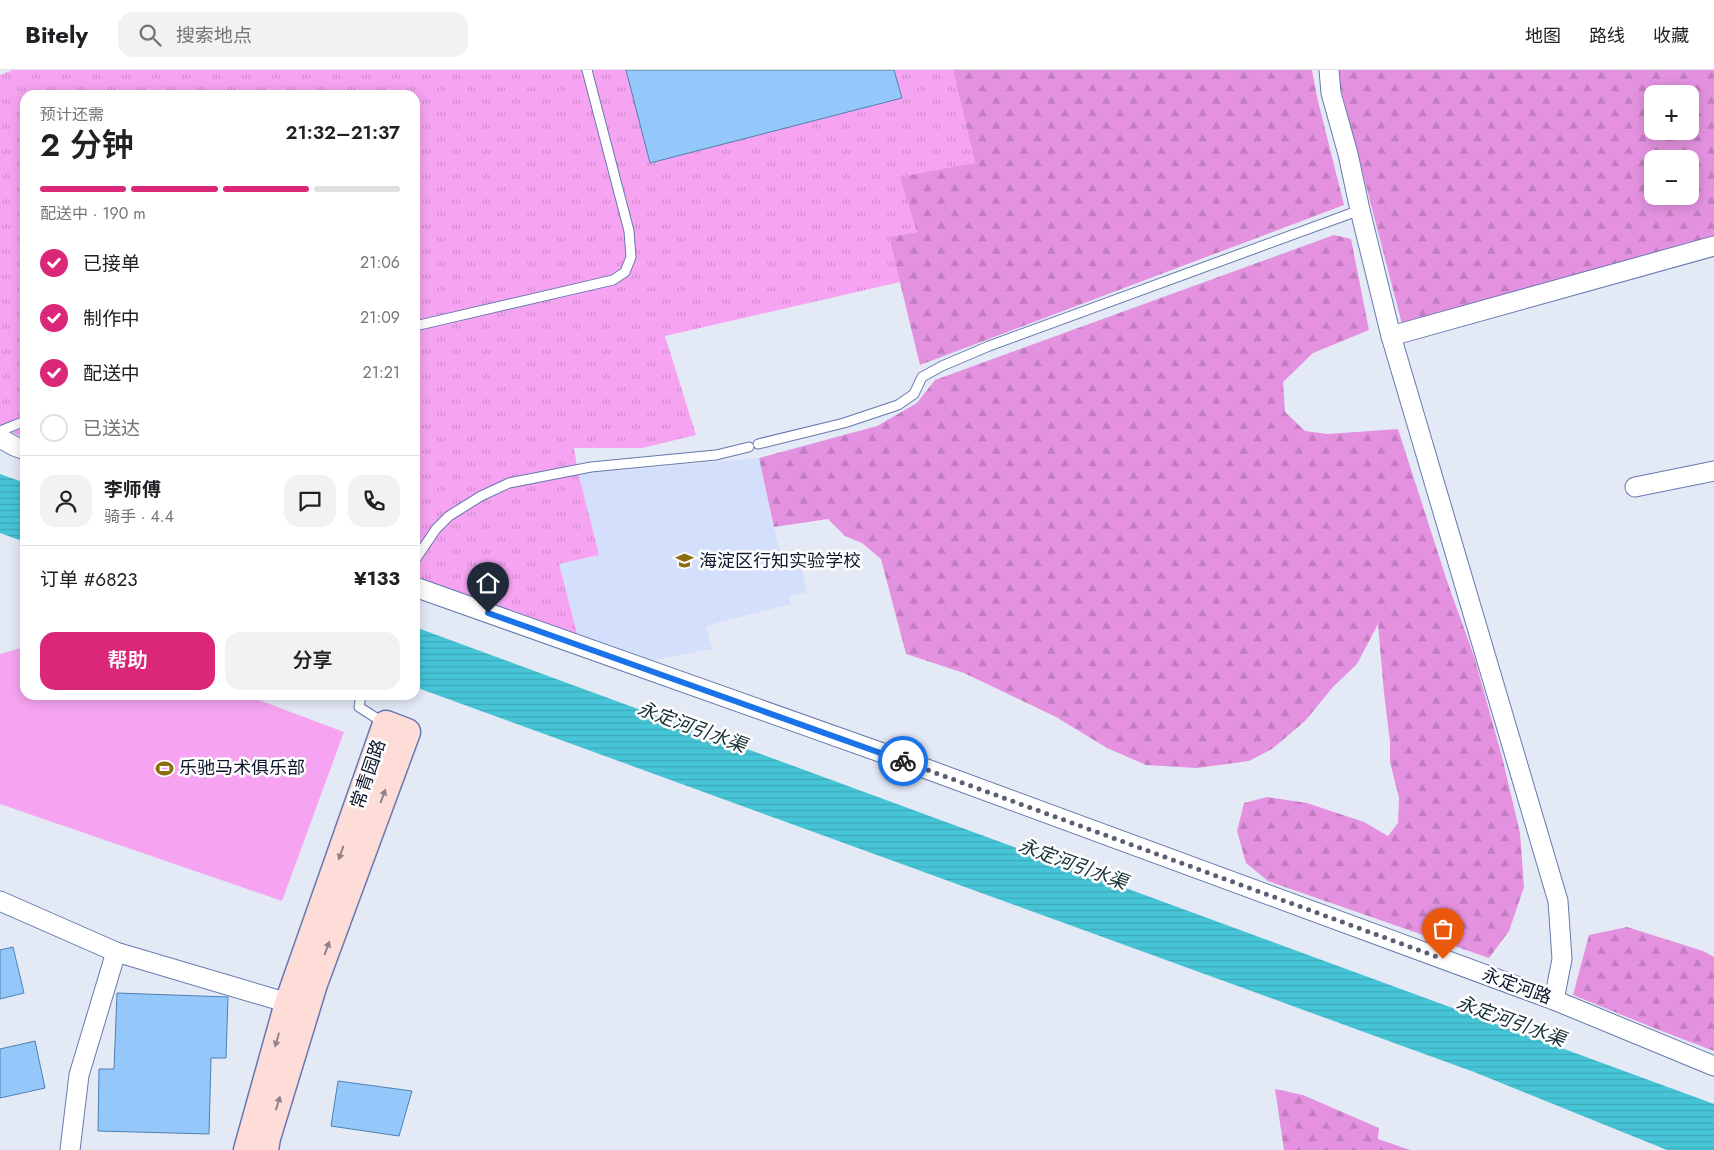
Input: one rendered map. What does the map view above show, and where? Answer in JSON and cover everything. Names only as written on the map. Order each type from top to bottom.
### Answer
[{"type":"street","points":[[1329,70],[1331,93],[1348,154],[1391,336],[1558,901],[1562,959],[1554,1000]]},
{"type":"street","points":[[1391,336],[1714,246]]},
{"type":"street","points":[[0,438],[20,448]]},
{"type":"street","points":[[1634,487],[1714,471]]},
{"type":"street","name":"永定河路","points":[[420,589],[905,761],[1554,1000],[1714,1066]]},
{"type":"street","name":"常青园路","points":[[247,1150],[288,1003],[386,724],[406,732],[314,984],[265,1150]]},
{"type":"street","points":[[0,901],[116,952],[288,1003]]},
{"type":"street","points":[[70,1150],[79,1076],[116,952]]},
{"type":"lane","points":[[420,325],[613,280],[626,272],[631,257],[629,231],[586,70]]},
{"type":"lane","points":[[420,553],[436,529],[449,516],[481,496],[509,483],[591,467],[716,455],[844,423],[898,405],[914,394],[922,377],[942,366],[989,346],[1360,210]]},
{"type":"lane","points":[[0,431],[20,423]]},
{"type":"lane","points":[[360,700],[359,707],[386,724]]},
{"type":"shaded area","name":"海淀区行知实验学校","points":[[759,458],[782,558],[799,556],[807,592],[789,596],[790,604],[706,626],[712,649],[638,663],[579,641],[559,564],[599,555],[578,472]]},
{"type":"green space","points":[[13,70],[953,70],[975,163],[917,232],[889,237],[900,282],[665,336],[696,435],[642,448],[574,448],[578,472],[599,555],[559,564],[579,641],[420,581],[420,90],[20,90],[20,436],[0,425],[0,75]]},
{"type":"green space","points":[[953,70],[1312,70],[1344,205],[920,365],[889,237],[917,232],[900,177],[975,163]]},
{"type":"green space","points":[[1336,70],[1714,70],[1714,236],[1402,324]]},
{"type":"green space","points":[[1334,235],[1351,239],[1369,330],[1313,353],[1283,382],[1285,412],[1305,431],[1328,434],[1398,429],[1448,584],[1474,656],[1502,757],[1520,833],[1524,887],[1509,931],[1489,958],[1268,881],[1246,863],[1237,831],[1244,803],[1267,797],[1307,803],[1364,822],[1388,836],[1398,823],[1399,798],[1390,762],[1390,742],[1378,624],[1357,664],[1333,687],[1305,721],[1272,749],[1249,761],[1197,768],[1146,765],[1107,748],[1056,717],[964,673],[906,654],[881,559],[862,543],[845,536],[828,519],[774,527],[759,458],[877,426],[917,403],[935,380]]},
{"type":"green space","name":"乐驰马术俱乐部","points":[[20,648],[20,700],[258,700],[344,732],[282,901],[0,804],[0,654]]},
{"type":"green space","points":[[1627,927],[1703,951],[1714,957],[1714,1051],[1573,995],[1589,935]]},
{"type":"green space","points":[[1275,1089],[1303,1095],[1379,1128],[1378,1139],[1410,1150],[1284,1150]]},
{"type":"water","points":[[0,474],[20,481],[20,540],[0,533]]},
{"type":"water","points":[[420,629],[1714,1104],[1714,1150],[1667,1150],[1474,1072],[420,689]]},
{"type":"building","points":[[626,70],[894,70],[902,98],[650,163]]},
{"type":"building","points":[[13,947],[24,993],[0,999],[0,950]]},
{"type":"building","points":[[117,993],[228,997],[226,1058],[211,1058],[209,1134],[98,1131],[99,1069],[114,1069]]},
{"type":"building","points":[[35,1041],[45,1088],[0,1098],[0,1049]]},
{"type":"building","points":[[338,1081],[412,1091],[399,1136],[331,1126]]},
{"type":"way so far","points":[[903,761],[1443,959]]},
{"type":"place","name":"海淀区行知实验学校","points":[[685,561]]},
{"type":"place","name":"乐驰马术俱乐部","points":[[165,768]]},
{"type":"route","points":[[488,613],[903,761]]},
{"type":"water label","name":"永定河引水渠","points":[[692,727]]},
{"type":"water label","name":"永定河引水渠","points":[[1073,864]]},
{"type":"water label","name":"永定河引水渠","points":[[1511,1021]]}]
